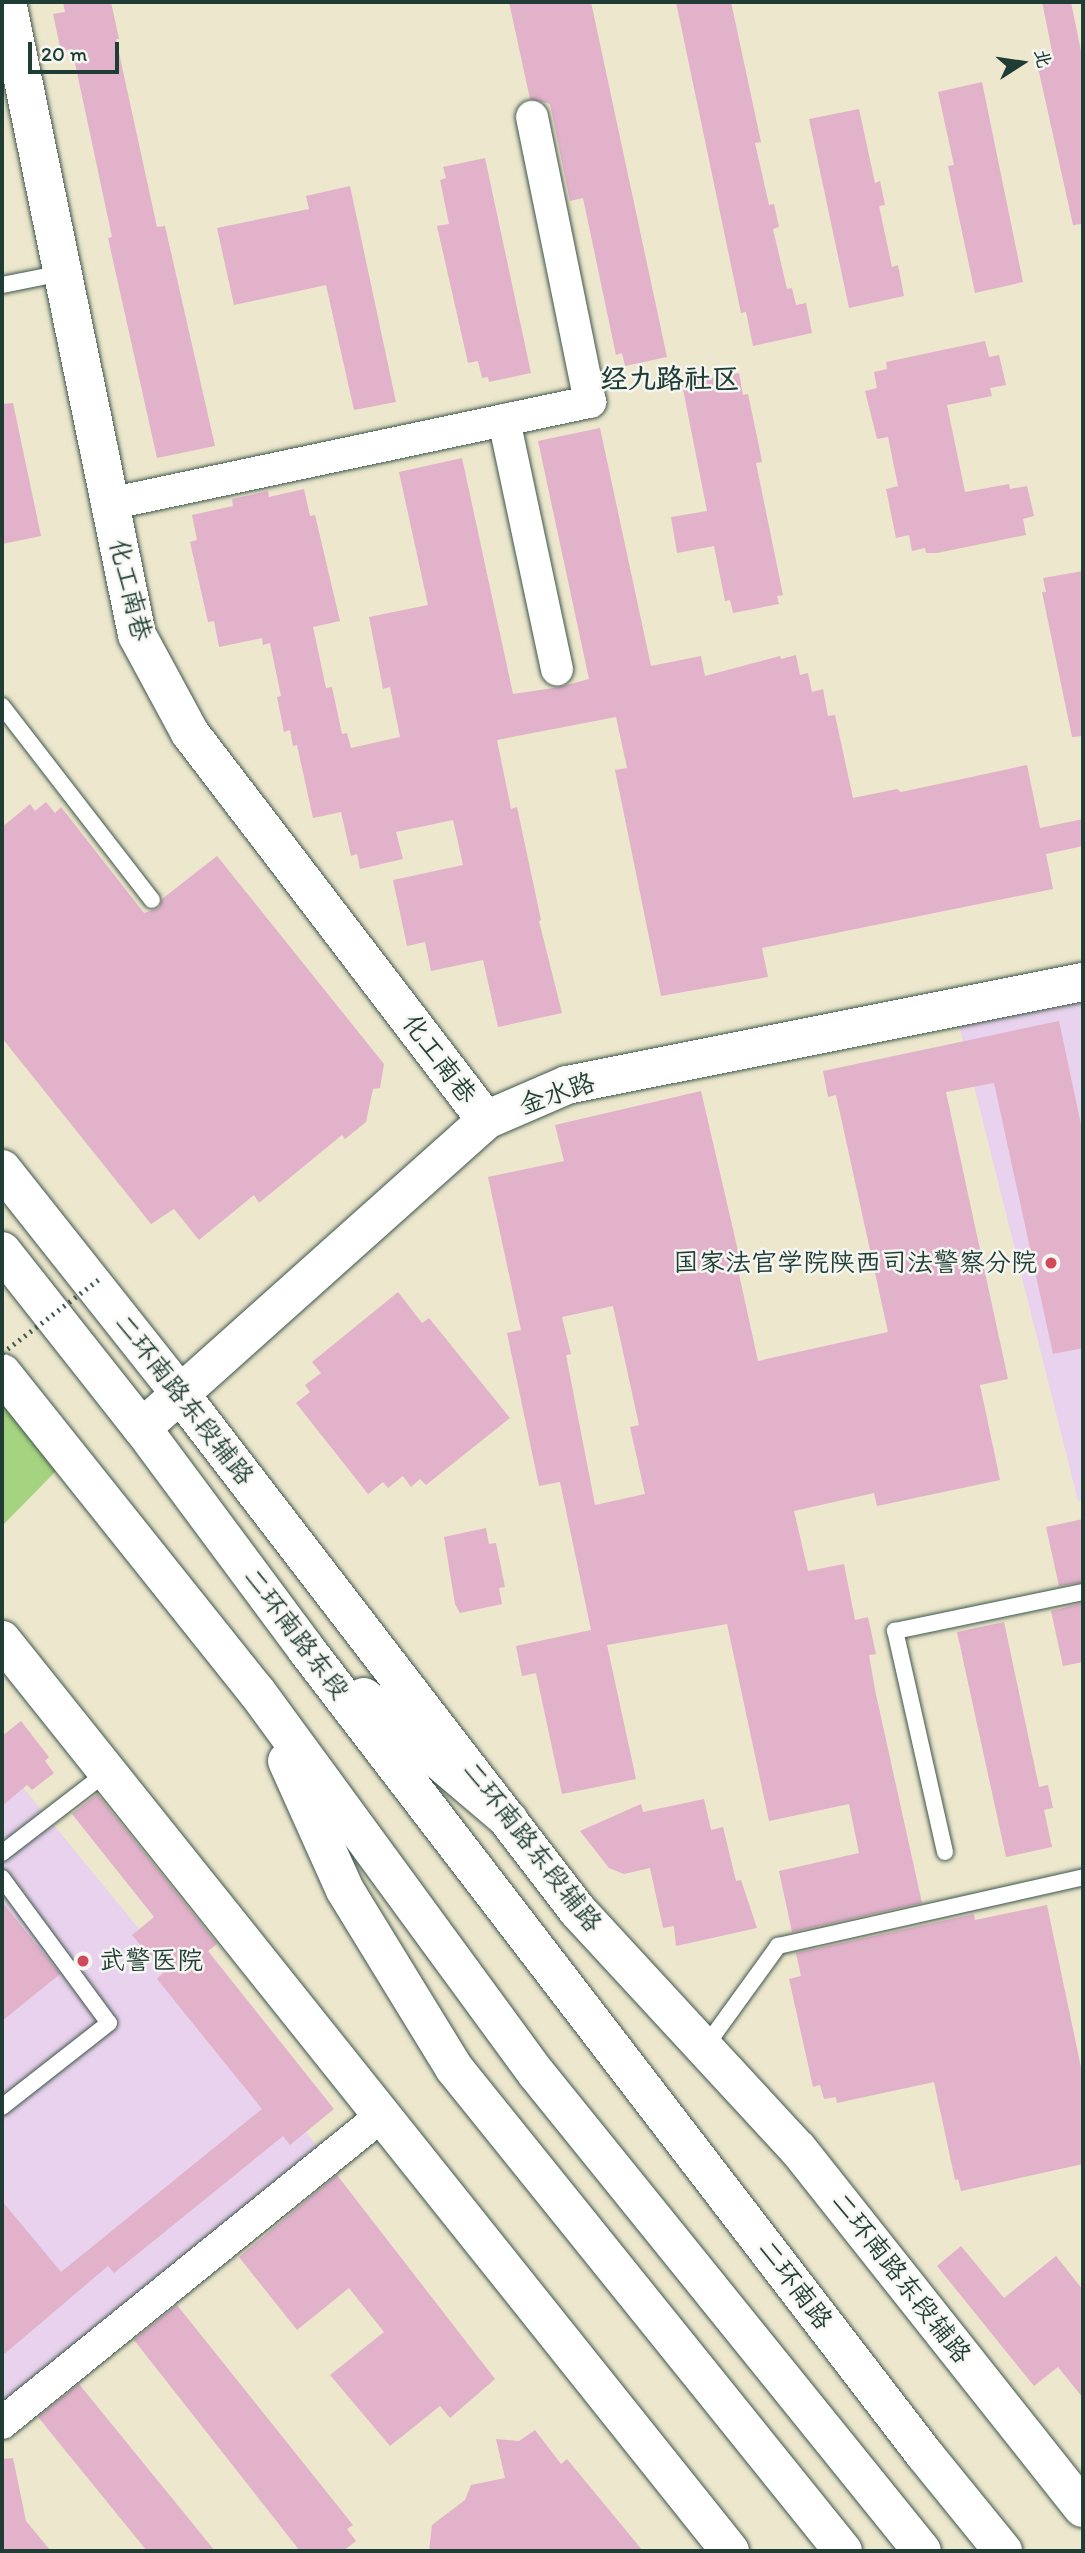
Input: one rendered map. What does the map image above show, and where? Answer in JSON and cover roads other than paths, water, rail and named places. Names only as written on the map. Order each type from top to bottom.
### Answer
[{"type":"main road","name":"化工南巷","points":[[7,2],[137,635],[190,733],[486,1120]]},
{"type":"main road","name":"金水路","points":[[142,1428],[486,1120],[567,1085],[1083,982]]},
{"type":"main road","name":"二环南路东段辅路","points":[[2,1169],[181,1395],[579,1911],[798,2149],[1083,2508]]},
{"type":"main road","name":"二环南路东段","points":[[2,1251],[142,1428],[306,1649],[589,2016]]},
{"type":"main road","points":[[2,1373],[257,1692],[536,2073],[922,2551]]},
{"type":"main road","points":[[2,1640],[730,2551]]},
{"type":"main road","points":[[306,1649],[509,1820]]},
{"type":"main road","points":[[257,1692],[345,1890],[454,2068],[843,2551]]},
{"type":"main road","name":"二环南路","points":[[589,2016],[925,2455],[1003,2551]]},
{"type":"main road","points":[[925,2455],[1022,2551]]},
{"type":"street","points":[[109,504],[590,402],[532,117]]},
{"type":"street","points":[[504,420],[557,669]]},
{"type":"street","points":[[2,2423],[381,2116]]},
{"type":"lane","points":[[2,285],[62,273]]},
{"type":"lane","points":[[2,706],[152,900]]},
{"type":"lane","points":[[945,1852],[895,1631],[1083,1592]]},
{"type":"lane","points":[[2,1853],[107,1772]]},
{"type":"lane","points":[[704,2049],[778,1946],[1083,1877]]},
{"type":"lane","points":[[2,1878],[108,2023],[2,2108]]},
{"type":"place","name":"国家法官学院陕西司法警察分院","points":[[1051,1263]]},
{"type":"place","name":"武警医院","points":[[83,1961]]},
{"type":"district","name":"经九路社区","points":[[670,378]]}]
